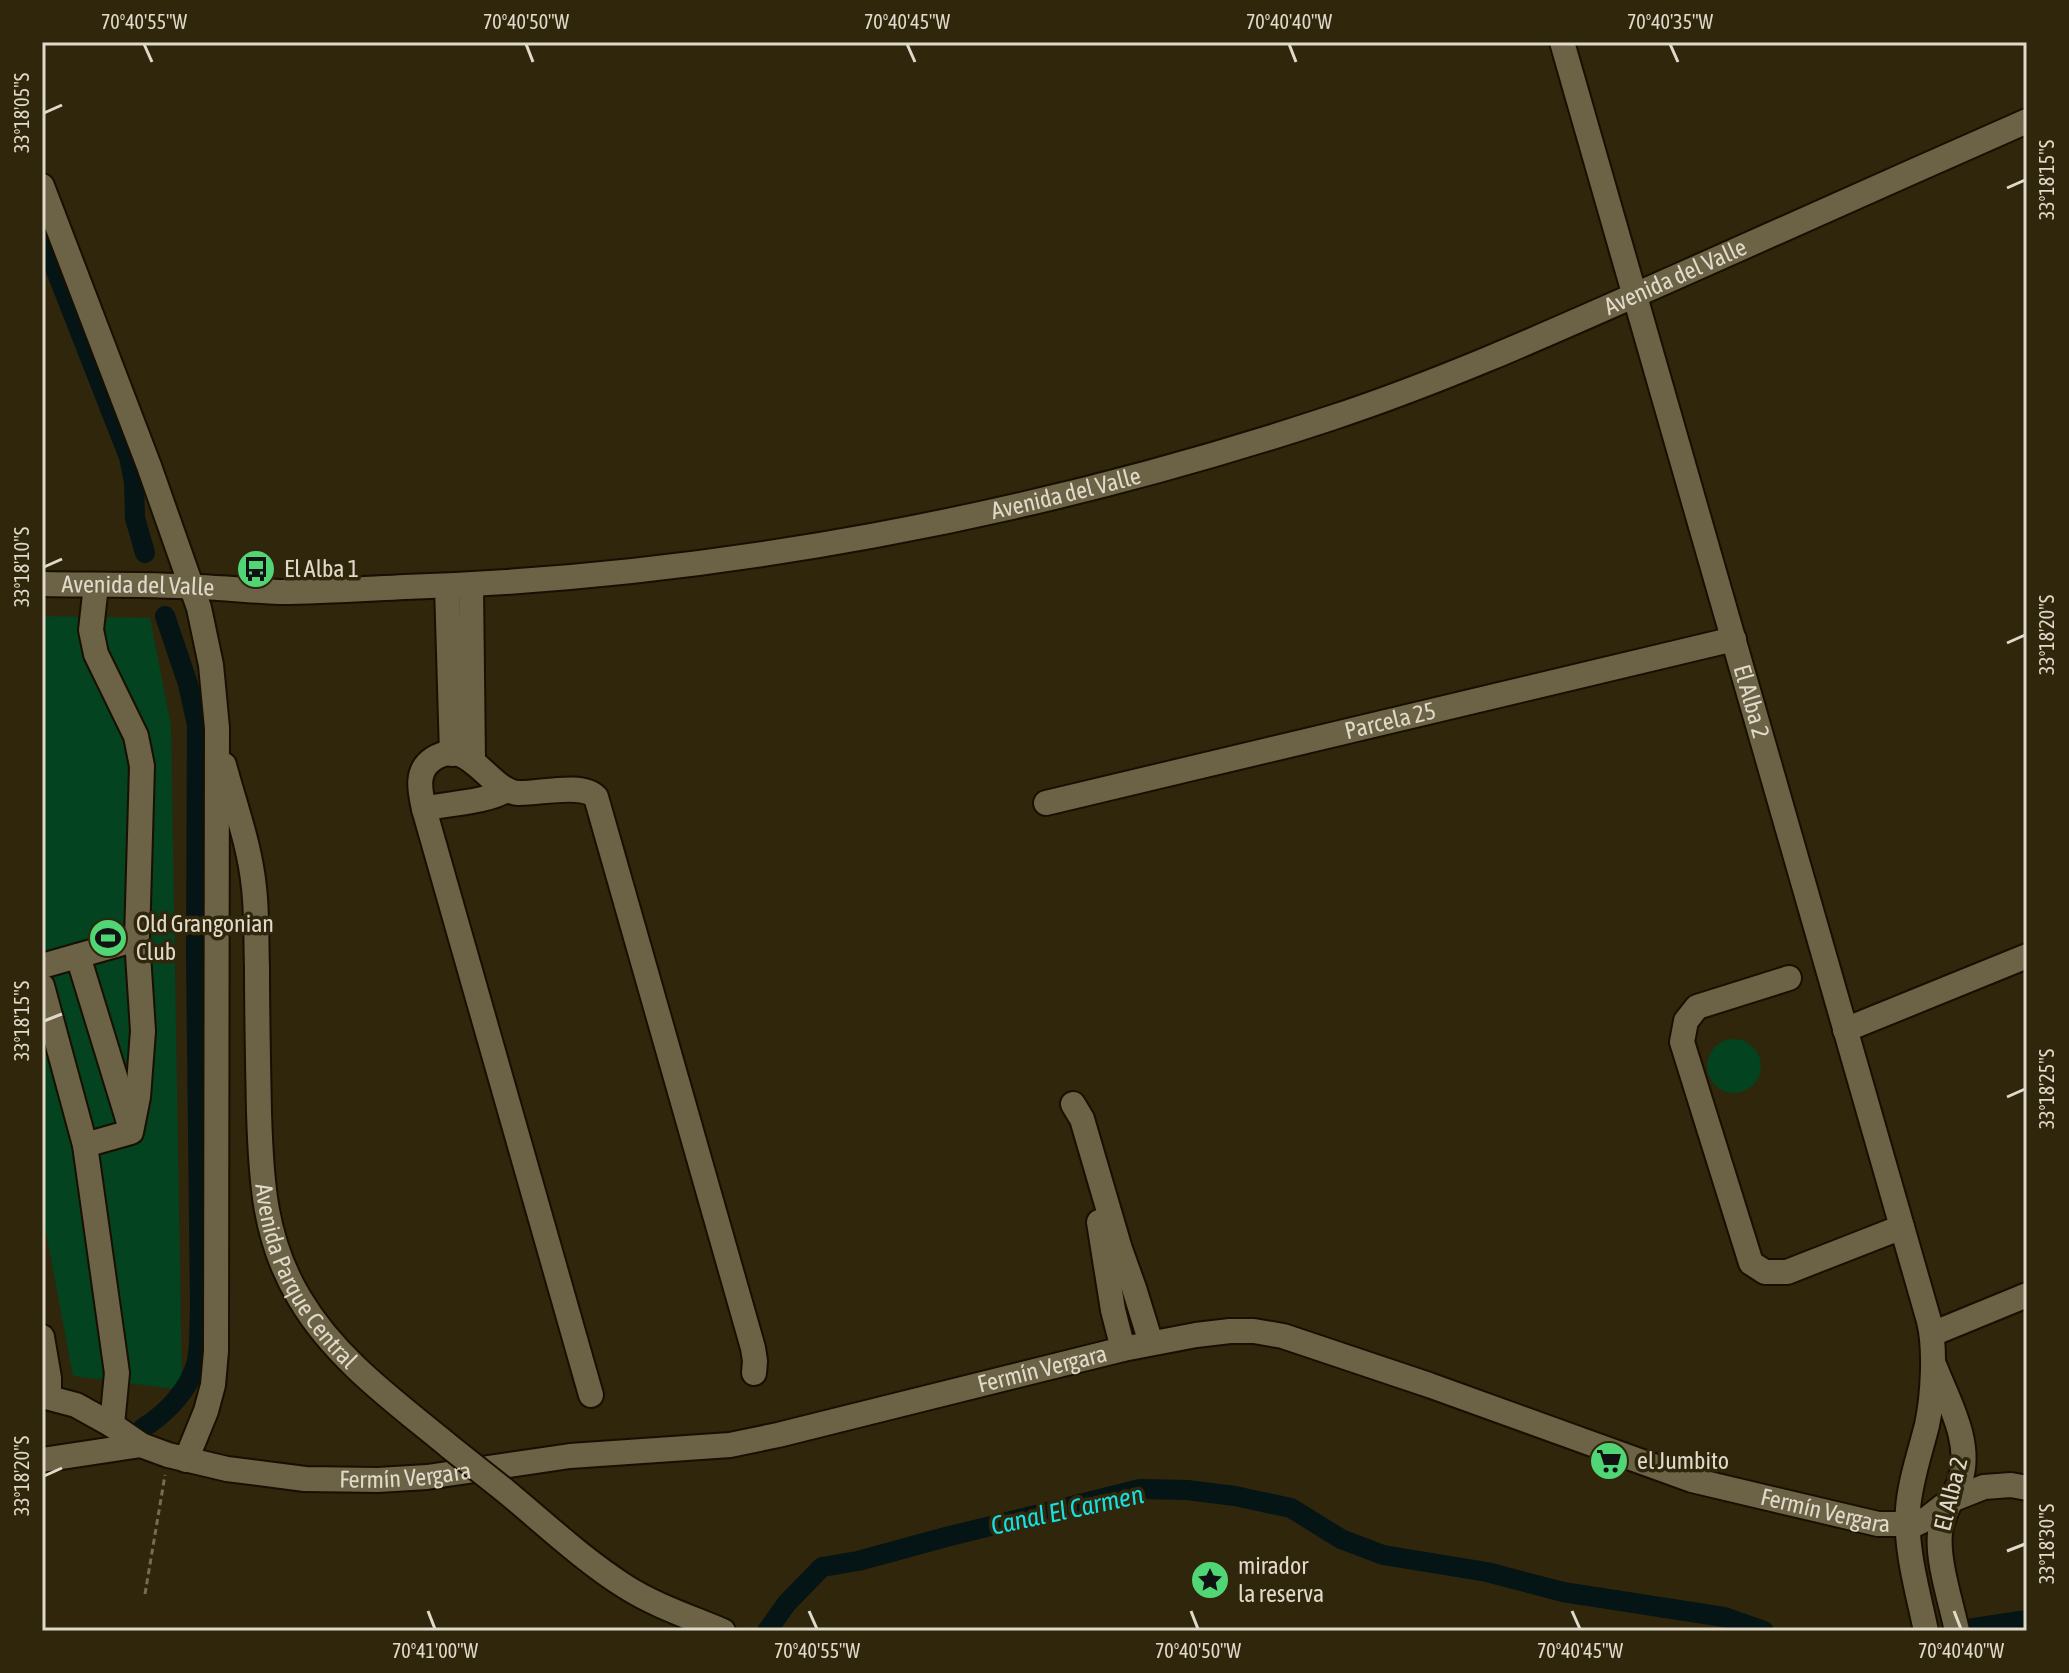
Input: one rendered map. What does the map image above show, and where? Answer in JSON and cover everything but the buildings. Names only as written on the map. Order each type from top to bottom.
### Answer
[{"type":"street","name":"El Alba 2","points":[[1562,42],[1932,1334],[1928,1420],[1910,1494],[1907,1525],[1924,1620]]},
{"type":"street","name":"Avenida del Valle","points":[[42,584],[192,586],[281,592],[459,585],[635,570],[732,558],[944,521],[1082,490],[1336,416],[1482,362],[2027,121]]},
{"type":"street","points":[[42,186],[149,466],[192,586],[209,647],[217,728],[216,1351],[210,1398],[177,1458]]},
{"type":"street","points":[[96,585],[91,630],[96,654],[136,736],[142,766],[137,939],[143,1031],[138,1097],[131,1132]]},
{"type":"street","points":[[459,585],[463,758]]},
{"type":"street","name":"Parcela 25","points":[[1046,803],[1734,639]]},
{"type":"street","name":"Avenida Parque Central","points":[[217,728],[245,836],[255,889],[260,1155],[267,1215],[283,1266],[301,1301],[356,1368],[582,1554],[648,1600],[723,1631]]},
{"type":"street","points":[[591,1395],[419,789],[424,767],[435,758],[463,758],[507,790],[528,793],[582,790],[596,797],[753,1348],[754,1373]]},
{"type":"street","points":[[424,809],[482,800],[507,790]]},
{"type":"street","points":[[42,966],[137,939]]},
{"type":"street","points":[[78,956],[131,1132]]},
{"type":"street","points":[[1845,1030],[2027,956]]},
{"type":"street","points":[[1789,978],[1697,1007],[1686,1021],[1682,1042],[1751,1263],[1765,1272],[1787,1272],[1902,1227]]},
{"type":"street","points":[[42,986],[85,1145],[117,1373],[112,1425]]},
{"type":"street","points":[[1123,1349],[1113,1310],[1094,1199],[1071,1125],[1073,1104],[1082,1119],[1151,1343]]},
{"type":"street","points":[[85,1145],[131,1132]]},
{"type":"street","points":[[1932,1334],[2027,1295]]},
{"type":"street","name":"Fermín Vergara","points":[[46,1396],[76,1405],[141,1445],[177,1458],[305,1479],[378,1480],[427,1477],[570,1456],[730,1445],[1123,1349],[1230,1331],[1254,1331],[1283,1336],[1444,1390],[1692,1480],[1878,1524],[1916,1524],[1951,1500],[1984,1487],[2011,1485],[2027,1488]]},
{"type":"street","points":[[43,1347],[49,1378],[46,1396]]},
{"type":"street","name":"El Alba 2","points":[[1933,1361],[1954,1416],[1963,1452],[1960,1480],[1942,1524],[1940,1547],[1957,1631]]},
{"type":"street","points":[[42,1460],[141,1445]]},
{"type":"path","points":[[145,1594],[177,1458]]},
{"type":"green space","name":"Old Grangonian Club","points":[[42,616],[150,618],[171,726],[182,1390],[73,1376],[42,1211]]},
{"type":"green space","points":[[1734,1039],[1753,1047],[1761,1066],[1753,1085],[1734,1093],[1715,1085],[1707,1066],[1715,1047]]},
{"type":"waterway","points":[[42,235],[129,457],[134,482],[135,518],[145,553]]},
{"type":"waterway","points":[[143,1428],[169,1408],[194,1371],[198,1355],[200,1310],[197,725],[188,684],[165,616]]},
{"type":"waterway","name":"Canal El Carmen","points":[[767,1631],[787,1603],[822,1567],[858,1561],[1140,1489],[1187,1490],[1235,1496],[1291,1508],[1341,1539],[1383,1555],[1487,1572],[1563,1592],[1724,1617],[1764,1631]]},
{"type":"waterway","name":"Canal El Carmen","points":[[1954,1631],[2027,1620]]},
{"type":"place","name":"El Alba 1","points":[[256,569]]},
{"type":"place","name":"Old Grangonian Club","points":[[108,938]]},
{"type":"place","name":"el Jumbito","points":[[1609,1461]]},
{"type":"place","name":"mirador la reserva","points":[[1210,1580]]}]
